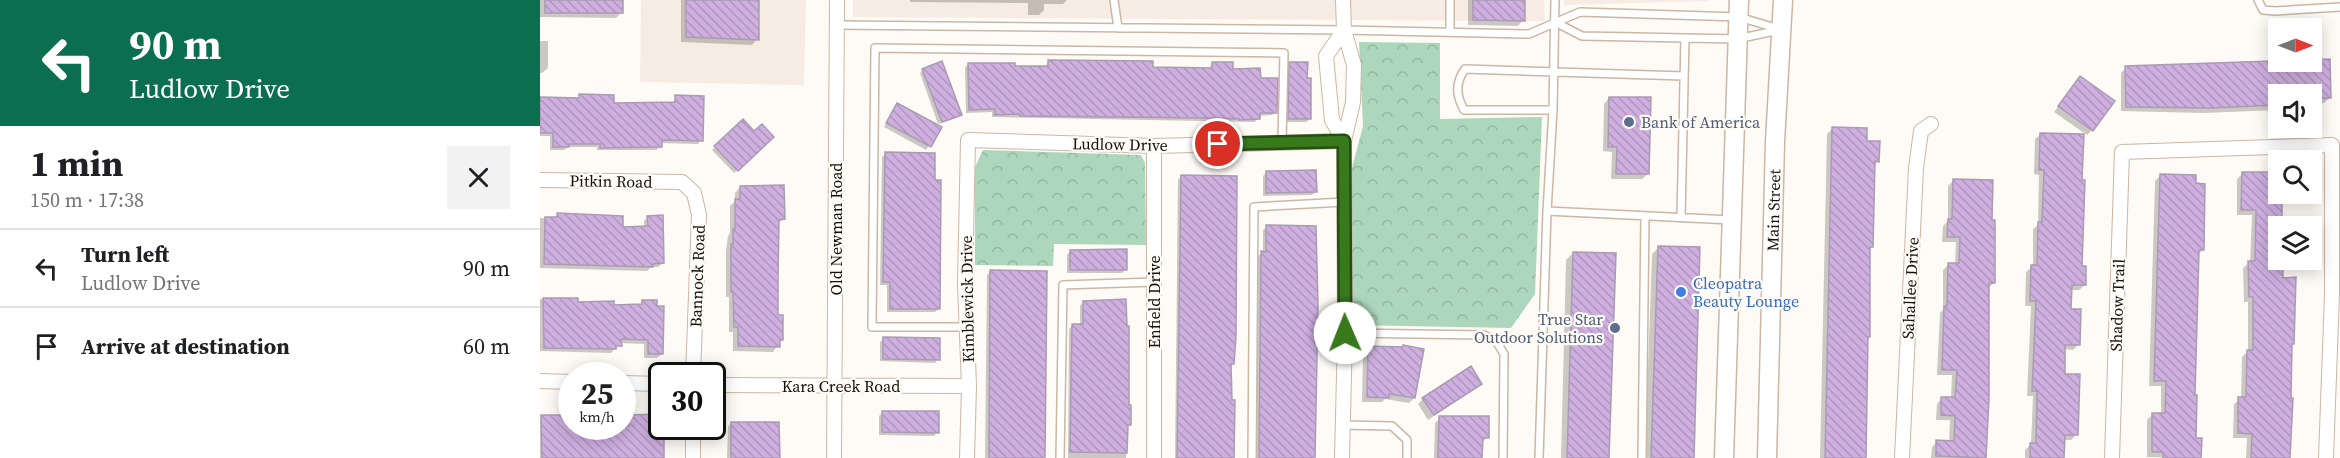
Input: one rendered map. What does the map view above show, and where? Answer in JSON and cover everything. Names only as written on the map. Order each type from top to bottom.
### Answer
[{"type":"main road","name":"Main Street","points":[[1767,458],[1775,142],[1783,0]]},
{"type":"main road","points":[[1724,458],[1739,9]]},
{"type":"street","name":"Old Newman Road","points":[[834,458],[837,0]]},
{"type":"street","points":[[1342,458],[1345,333],[1344,141],[1353,102],[1354,65],[1344,30],[1343,0]]},
{"type":"street","points":[[1344,30],[1326,56],[1332,120],[1344,141]]},
{"type":"street","name":"Sahallee Drive","points":[[1902,458],[1916,168],[1921,132],[1932,123]]},
{"type":"street","name":"Ludlow Drive","points":[[968,140],[1154,146],[1344,141]]},
{"type":"street","name":"Kimblewick Drive","points":[[967,458],[968,140]]},
{"type":"street","name":"Shadow Trail","points":[[2112,458],[2122,152],[2332,145],[2332,294],[2326,458]]},
{"type":"street","name":"Enfield Drive","points":[[1154,146],[1154,458]]},
{"type":"street","name":"Pitkin Road","points":[[540,180],[682,182]]},
{"type":"street","name":"Bannock Road","points":[[682,182],[694,193],[699,215],[693,362]]},
{"type":"street","points":[[540,381],[558,382]]},
{"type":"street","name":"Kara Creek Road","points":[[726,385],[969,386]]},
{"type":"street","points":[[693,440],[693,458]]},
{"type":"lane","points":[[1114,0],[1118,28]]},
{"type":"lane","points":[[1450,0],[1450,32]]},
{"type":"lane","points":[[1539,458],[1547,212],[1553,110],[1555,0]]},
{"type":"lane","points":[[2258,0],[2263,10],[2340,7]]},
{"type":"lane","points":[[837,25],[1529,34],[1580,12],[1739,9],[1782,29]]},
{"type":"lane","points":[[1556,22],[1582,36],[1737,39],[1782,29]]},
{"type":"lane","points":[[1681,217],[1685,38]]},
{"type":"lane","points":[[967,327],[872,327],[874,48],[1284,53],[1282,143]]},
{"type":"lane","points":[[1553,110],[1464,110],[1458,99],[1458,79],[1465,69],[1684,76]]},
{"type":"lane","points":[[1252,458],[1254,207],[1344,202]]},
{"type":"lane","points":[[1547,212],[1732,220]]},
{"type":"lane","points":[[1642,458],[1645,216]]},
{"type":"lane","points":[[1060,458],[1063,285],[1154,282]]},
{"type":"lane","points":[[1345,333],[1485,335],[1496,341],[1504,354],[1503,458]]},
{"type":"lane","points":[[1342,425],[1392,426],[1407,440],[1407,458]]},
{"type":"shaded area","points":[[641,0],[806,0],[804,85],[640,82]]},
{"type":"shaded area","points":[[853,0],[1544,0],[1545,21],[853,17]]},
{"type":"shaded area","points":[[1564,0],[1708,0],[1708,1],[1564,5]]},
{"type":"green space","points":[[1359,42],[1440,43],[1440,119],[1542,117],[1535,294],[1511,328],[1351,325],[1352,168],[1363,126]]},
{"type":"green space","points":[[983,150],[1141,155],[1145,163],[1146,245],[1054,244],[1053,266],[975,265],[975,167]]},
{"type":"building","points":[[545,0],[623,0],[623,13],[545,13]]},
{"type":"building","points":[[686,0],[759,0],[759,40],[686,37]]},
{"type":"building","points":[[1473,0],[1525,0],[1525,21],[1473,20]]},
{"type":"building","points":[[2322,59],[2330,59],[2331,98],[2322,98],[2322,84],[2268,84],[2268,105],[2211,108],[2126,107],[2125,66],[2268,61],[2268,72],[2322,72]]},
{"type":"building","points":[[1048,60],[1153,61],[1153,67],[1212,68],[1212,62],[1233,62],[1233,69],[1260,68],[1261,78],[1278,78],[1277,113],[1260,113],[1260,119],[1239,120],[1020,116],[1020,114],[995,115],[995,109],[969,110],[968,63],[1048,66]]},
{"type":"building","points":[[942,61],[962,115],[942,122],[922,69]]},
{"type":"building","points":[[1289,62],[1308,62],[1307,78],[1311,78],[1311,119],[1288,119]]},
{"type":"building","points":[[2080,76],[2115,101],[2093,131],[2058,106]]},
{"type":"building","points":[[579,94],[614,95],[614,103],[675,102],[675,95],[704,96],[703,141],[662,140],[662,147],[600,148],[600,144],[569,144],[569,147],[553,147],[553,133],[540,133],[540,97],[579,98]]},
{"type":"building","name":"Bank of America","points":[[1609,97],[1651,97],[1649,174],[1616,174],[1617,147],[1608,147]]},
{"type":"building","points":[[897,103],[942,127],[931,147],[886,123]]},
{"type":"building","points":[[743,119],[754,131],[762,124],[774,137],[738,171],[714,146]]},
{"type":"building","points":[[1832,127],[1867,128],[1867,141],[1880,141],[1879,162],[1875,161],[1873,247],[1870,247],[1866,458],[1825,458]]},
{"type":"building","points":[[2040,133],[2084,134],[2082,266],[2086,266],[2086,285],[2072,285],[2071,309],[2081,309],[2080,345],[2065,345],[2065,374],[2080,374],[2078,435],[2065,435],[2064,458],[2030,458],[2030,443],[2036,443],[2037,391],[2032,391],[2036,301],[2030,301],[2031,265],[2037,265],[2038,222],[2042,222],[2044,170],[2039,170]]},
{"type":"building","points":[[885,152],[935,153],[935,180],[941,180],[940,309],[890,309],[890,282],[883,282]]},
{"type":"building","points":[[1316,170],[1317,192],[1266,193],[1266,171]]},
{"type":"building","points":[[2242,172],[2268,172],[2268,204],[2282,204],[2282,216],[2268,216],[2268,270],[2283,270],[2283,278],[2296,277],[2290,458],[2251,458],[2252,434],[2238,433],[2238,397],[2246,397],[2247,350],[2253,350],[2253,297],[2249,297],[2248,261],[2255,261],[2256,210],[2241,210]]},
{"type":"building","points":[[2160,174],[2196,175],[2196,183],[2205,184],[2204,250],[2199,250],[2195,395],[2197,395],[2196,438],[2202,438],[2201,458],[2163,458],[2163,452],[2152,452],[2152,413],[2165,413],[2166,381],[2154,381]]},
{"type":"building","points":[[1181,175],[1237,176],[1236,336],[1234,364],[1231,364],[1232,400],[1235,400],[1234,458],[1177,458]]},
{"type":"building","points":[[1953,179],[1993,180],[1995,283],[1989,283],[1989,398],[1986,458],[1936,456],[1936,440],[1954,441],[1955,416],[1941,415],[1941,397],[1955,397],[1957,370],[1942,370],[1948,263],[1959,263],[1960,237],[1947,237],[1948,219],[1952,219]]},
{"type":"building","points":[[784,185],[785,219],[779,220],[778,279],[778,315],[783,315],[783,340],[780,340],[780,347],[738,346],[738,327],[734,327],[733,292],[731,292],[731,244],[733,244],[733,229],[735,229],[735,199],[740,199],[740,186]]},
{"type":"building","points":[[557,213],[623,216],[623,227],[648,226],[647,216],[663,215],[664,263],[653,264],[653,267],[544,264],[545,217],[557,217]]},
{"type":"building","points":[[1266,225],[1316,226],[1318,306],[1315,458],[1259,458],[1261,251],[1266,252]]},
{"type":"building","points":[[1658,246],[1700,247],[1694,458],[1651,458]]},
{"type":"building","points":[[1127,249],[1127,270],[1070,270],[1070,250]]},
{"type":"building","points":[[1573,252],[1616,253],[1609,458],[1567,458]]},
{"type":"building","points":[[990,270],[1047,271],[1045,458],[989,458]]},
{"type":"building","points":[[543,298],[578,298],[578,302],[614,301],[614,305],[642,304],[642,300],[657,300],[657,306],[664,306],[663,354],[648,354],[648,340],[621,339],[622,346],[616,346],[616,349],[544,348]]},
{"type":"building","points":[[1126,299],[1127,326],[1129,326],[1129,405],[1131,405],[1127,453],[1070,452],[1072,324],[1083,324],[1083,301]]},
{"type":"building","points":[[883,337],[940,338],[940,360],[883,359]]},
{"type":"building","points":[[1403,345],[1424,349],[1415,398],[1389,394],[1389,398],[1367,397],[1368,346],[1403,347]]},
{"type":"building","points":[[1471,366],[1482,384],[1434,415],[1422,398]]},
{"type":"building","points":[[882,411],[939,411],[939,433],[882,432]]},
{"type":"building","points":[[648,414],[648,440],[664,440],[664,458],[542,458],[541,415],[558,415],[558,440],[636,440],[636,415]]},
{"type":"building","points":[[1439,416],[1489,416],[1489,438],[1483,438],[1482,458],[1438,458]]},
{"type":"building","points":[[731,422],[779,422],[780,458],[731,458]]},
{"type":"place","name":"Bank of America","points":[[1629,122]]},
{"type":"place","name":"Cleopatra Beauty Lounge","points":[[1681,292]]},
{"type":"place","name":"True Star Outdoor Solutions","points":[[1615,328]]},
{"type":"route","points":[[1218,144],[1344,141],[1345,333]]}]
